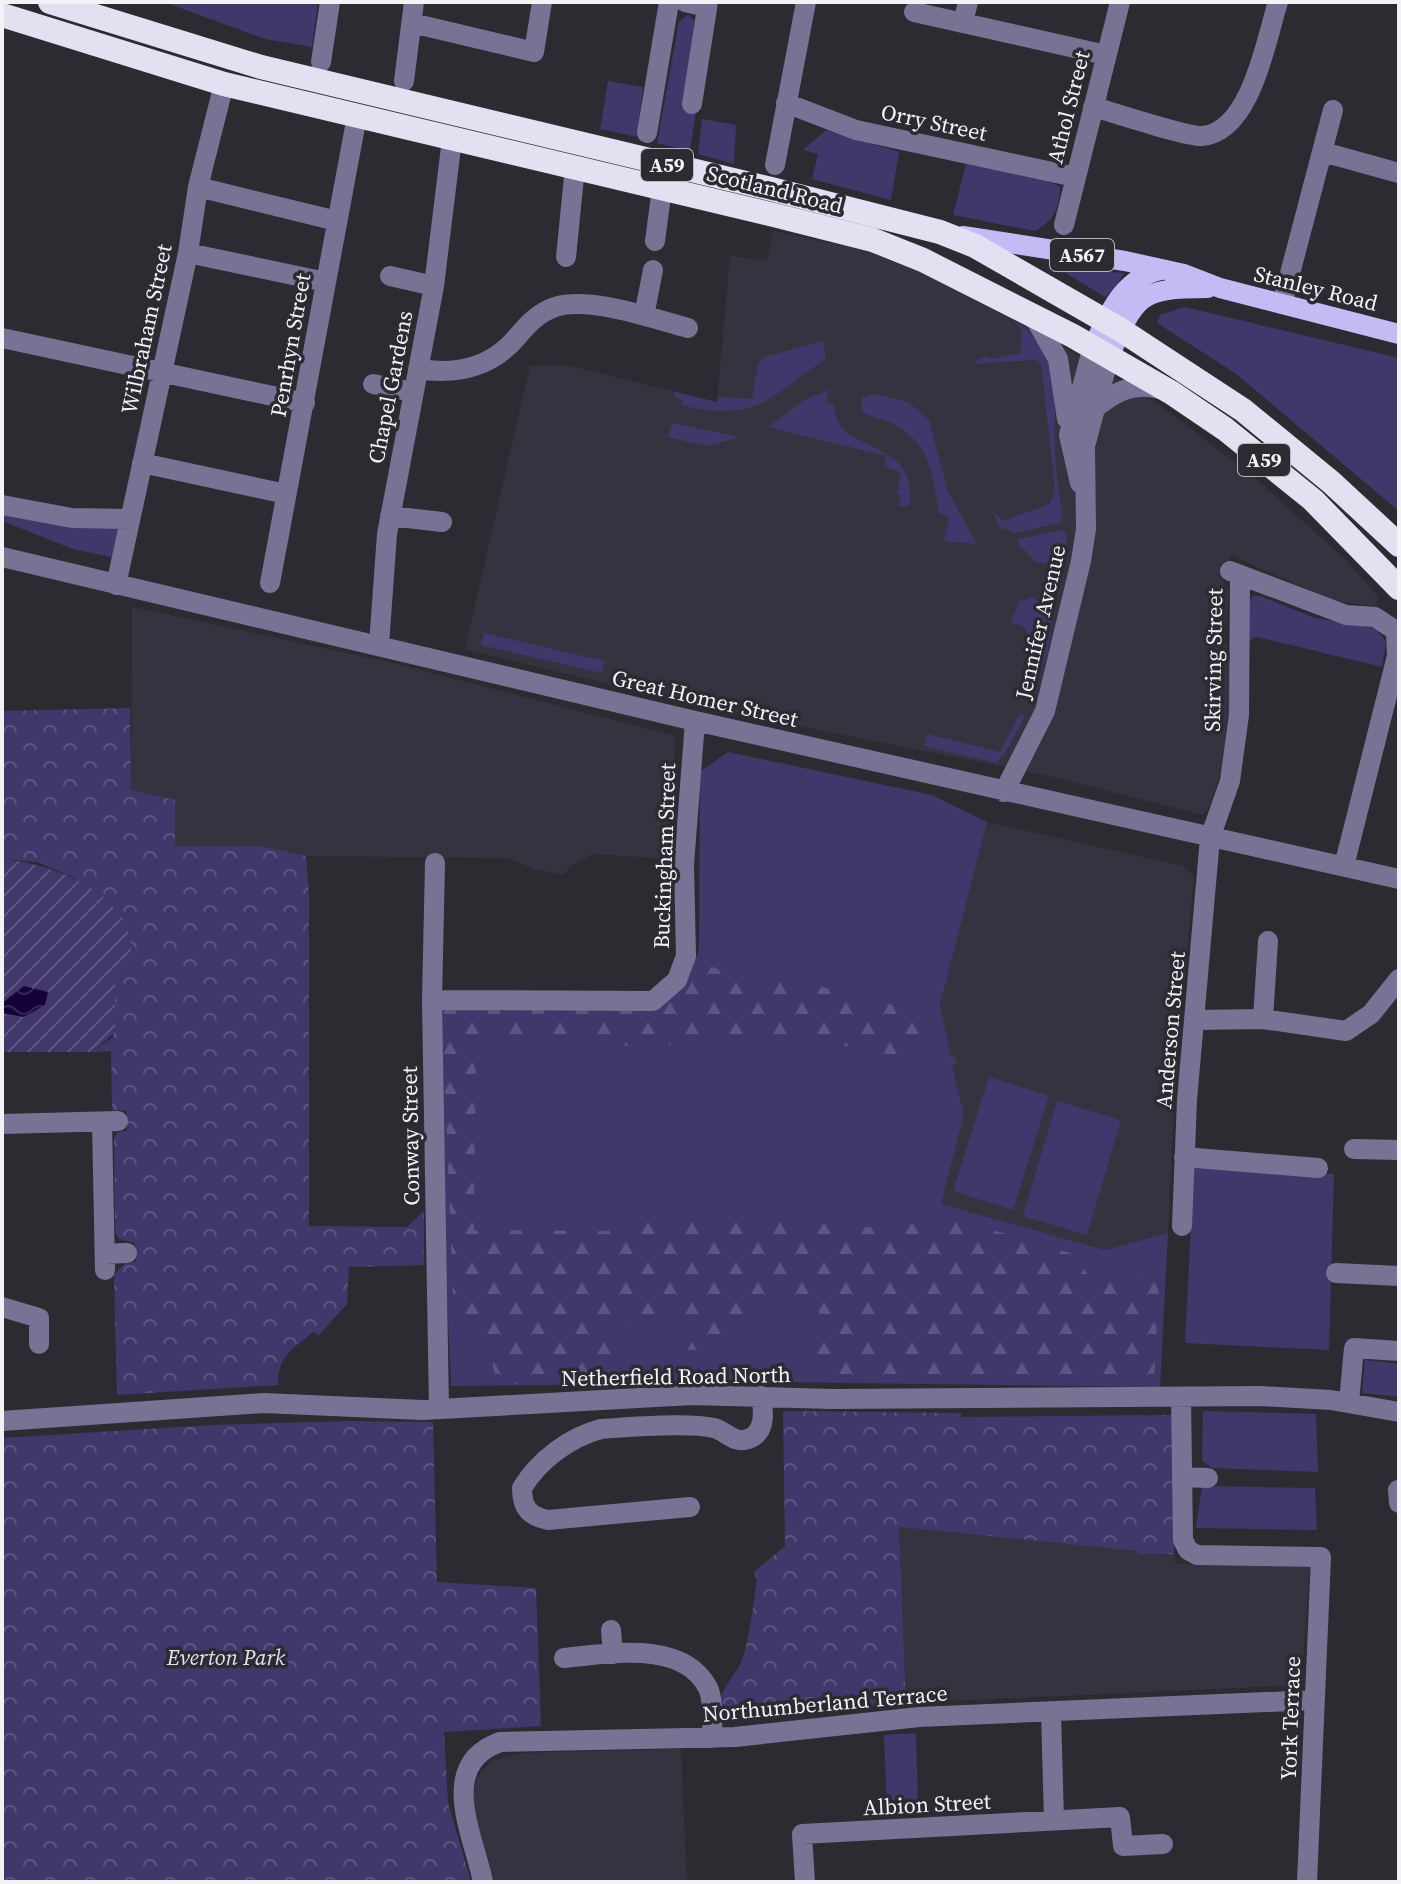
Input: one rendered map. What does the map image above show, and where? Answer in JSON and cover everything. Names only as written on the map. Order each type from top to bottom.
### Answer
[{"type":"highway","name":"Scotland Road","points":[[50,2],[150,35],[404,103],[940,232],[975,246],[1113,326],[1243,410],[1331,482],[1399,545]]},
{"type":"highway","points":[[97,2],[119,11],[150,35]]},
{"type":"highway","name":"Scotland Road","points":[[2,15],[224,84],[873,240],[949,271],[1101,352],[1172,393],[1225,429],[1313,500],[1399,588]]},
{"type":"highway","points":[[2,22],[35,27]]},
{"type":"main road","name":"Stanley Road","points":[[940,232],[1165,270],[1220,288],[1399,334]]},
{"type":"main road","name":"A567","points":[[1113,326],[1137,278],[1165,270]]},
{"type":"main road","name":"Stanley Road","points":[[1113,326],[1156,290],[1220,288]]},
{"type":"main road","points":[[1101,352],[1113,326]]},
{"type":"street","points":[[321,62],[330,2]]},
{"type":"street","points":[[404,81],[414,2]]},
{"type":"street","points":[[412,23],[534,52],[542,2]]},
{"type":"street","points":[[647,133],[669,2]]},
{"type":"street","points":[[685,2],[708,4],[692,104]]},
{"type":"street","points":[[775,165],[806,2]]},
{"type":"street","points":[[963,23],[968,2]]},
{"type":"street","name":"Athol Street","points":[[1064,225],[1120,2]]},
{"type":"street","points":[[1093,107],[1202,136],[1233,122],[1245,104],[1278,2]]},
{"type":"street","points":[[914,12],[1106,55]]},
{"type":"street","name":"Wilbraham Street","points":[[116,585],[188,253],[198,187],[224,84]]},
{"type":"street","name":"Orry Street","points":[[786,103],[856,130],[1075,177]]},
{"type":"street","points":[[1282,304],[1333,110]]},
{"type":"street","name":"Penrhyn Street","points":[[270,583],[357,116]]},
{"type":"street","name":"Chapel Gardens","points":[[379,645],[390,516],[434,286],[452,139]]},
{"type":"street","points":[[1323,152],[1399,173]]},
{"type":"street","points":[[566,257],[575,167]]},
{"type":"street","points":[[198,187],[337,221]]},
{"type":"street","points":[[655,241],[662,188]]},
{"type":"street","points":[[188,253],[326,282]]},
{"type":"street","points":[[644,316],[653,270]]},
{"type":"street","points":[[390,276],[434,286]]},
{"type":"street","points":[[418,369],[466,371],[498,357],[531,320],[556,307],[588,304],[688,328]]},
{"type":"street","points":[[1033,315],[1050,340],[1061,366],[1069,435]]},
{"type":"street","points":[[2,338],[305,403]]},
{"type":"street","name":"Jennifer Avenue","points":[[1004,792],[1045,711],[1081,561],[1086,502],[1085,446],[1094,409],[1101,352]]},
{"type":"street","name":"Jennifer Avenue","points":[[1086,502],[1071,456],[1069,435],[1101,352]]},
{"type":"street","points":[[373,384],[413,392]]},
{"type":"street","points":[[1094,409],[1113,393],[1134,387],[1172,393]]},
{"type":"street","points":[[142,463],[286,494]]},
{"type":"street","points":[[2,505],[72,518],[130,519]]},
{"type":"street","points":[[390,516],[442,522]]},
{"type":"street","name":"Great Homer Street","points":[[2,557],[695,721],[1399,879]]},
{"type":"street","name":"Skirving Street","points":[[1210,838],[1230,781],[1239,715],[1234,573],[1346,615],[1375,617],[1396,631],[1397,656],[1344,866]]},
{"type":"street","name":"Buckingham Street","points":[[432,1000],[653,1001],[677,980],[686,956],[684,865],[695,721]]},
{"type":"street","name":"Anderson Street","points":[[1182,1226],[1184,1157],[1210,838]]},
{"type":"street","name":"Conway Street","points":[[435,863],[432,1000],[439,1409]]},
{"type":"street","points":[[1263,1019],[1268,941]]},
{"type":"street","points":[[1194,1020],[1263,1019],[1346,1031],[1371,1014],[1399,979]]},
{"type":"street","points":[[2,1124],[110,1122],[105,1262],[127,1253]]},
{"type":"street","points":[[1354,1149],[1399,1150]]},
{"type":"street","points":[[1184,1157],[1318,1168]]},
{"type":"street","points":[[1348,1280],[1399,1276]]},
{"type":"street","points":[[2,1307],[39,1318],[39,1344]]},
{"type":"street","points":[[1349,1402],[1354,1348],[1399,1351]]},
{"type":"street","name":"Netherfield Road North","points":[[2,1421],[264,1403],[439,1409],[692,1395],[832,1399],[1260,1396],[1349,1402],[1399,1412]]},
{"type":"street","points":[[690,1507],[548,1520],[534,1517],[527,1510],[522,1501],[522,1488],[566,1444],[601,1429],[713,1427],[733,1439],[745,1440],[755,1435],[762,1424],[761,1396]]},
{"type":"street","points":[[1181,1397],[1183,1477],[1208,1478]]},
{"type":"street","name":"York Terrace","points":[[1183,1477],[1183,1540],[1188,1550],[1197,1555],[1321,1557],[1307,1882]]},
{"type":"street","points":[[1398,1490],[1399,1503]]},
{"type":"street","points":[[611,1630],[613,1654]]},
{"type":"street","points":[[564,1658],[655,1654],[676,1660],[695,1672],[709,1690],[712,1738]]},
{"type":"street","name":"Northumberland Terrace","points":[[483,1882],[462,1803],[470,1765],[485,1747],[500,1742],[712,1738],[919,1717],[1314,1700]]},
{"type":"street","points":[[1051,1712],[1054,1821]]},
{"type":"street","name":"Albion Street","points":[[805,1882],[802,1834],[1120,1817],[1123,1846],[1163,1844]]},
{"type":"shaded area","points":[[773,231],[887,255],[1049,337],[1160,405],[1257,480],[1346,560],[1378,597],[1375,607],[1332,600],[1231,555],[1223,581],[1229,591],[1225,639],[1232,675],[1229,721],[1222,768],[1210,806],[1203,815],[1041,774],[698,706],[465,649],[530,366],[566,365],[717,402],[730,256],[767,261]]},
{"type":"shaded area","points":[[132,607],[393,663],[675,736],[672,859],[593,854],[569,867],[564,875],[538,870],[506,858],[306,856],[261,846],[175,846],[131,790]]},
{"type":"shaded area","points":[[987,822],[1183,866],[1194,876],[1175,1085],[1168,1233],[1105,1250],[940,1204],[964,1115],[952,1064],[956,1063],[951,1058],[943,1030],[940,1005]]},
{"type":"shaded area","points":[[899,1527],[1139,1551],[1139,1554],[1174,1554],[1176,1564],[1310,1567],[1301,1685],[906,1703]]},
{"type":"shaded area","points":[[681,1749],[687,1882],[493,1882],[473,1815],[472,1795],[478,1776],[491,1761],[521,1753]]},
{"type":"green space","points":[[164,2],[318,2],[312,47],[265,39]]},
{"type":"green space","points":[[688,15],[695,21],[696,112],[690,149],[685,150],[657,143],[679,22]]},
{"type":"green space","points":[[608,81],[643,87],[637,137],[600,129]]},
{"type":"green space","points":[[702,119],[736,125],[734,164],[698,154]]},
{"type":"green space","points":[[826,130],[899,152],[891,200],[812,179],[818,154],[803,150]]},
{"type":"green space","points":[[966,164],[1048,181],[1060,187],[1054,213],[1035,231],[953,215]]},
{"type":"green space","points":[[1057,268],[1124,273],[1116,288],[1105,297]]},
{"type":"green space","points":[[1185,307],[1399,358],[1399,511],[1235,373],[1157,323],[1160,315]]},
{"type":"green space","points":[[1016,322],[1042,348],[1048,364],[1054,399],[1056,462],[1063,517],[1059,523],[1015,533],[1004,528],[1001,530],[993,512],[1003,521],[1050,504],[1055,490],[1041,364],[1035,360],[972,364],[985,356],[993,359],[1020,353],[1022,332]]},
{"type":"green space","points":[[823,341],[826,359],[760,404],[727,411],[706,410],[681,405],[683,400],[674,397],[675,392],[717,402],[718,397],[752,399],[758,364],[765,357]]},
{"type":"green space","points":[[829,390],[826,402],[834,405],[838,421],[847,432],[889,456],[901,466],[909,481],[910,503],[906,507],[898,505],[901,473],[884,466],[887,456],[768,427],[806,399]]},
{"type":"green space","points":[[874,394],[908,402],[929,420],[948,492],[977,544],[944,541],[949,517],[939,513],[924,453],[909,434],[897,426],[862,412],[862,398]]},
{"type":"green space","points":[[672,423],[741,437],[706,446],[668,437]]},
{"type":"green space","points":[[2,508],[123,523],[115,558],[73,549],[2,521]]},
{"type":"green space","points":[[1061,530],[1066,533],[1067,550],[1053,564],[1036,562],[1018,543],[1019,539]]},
{"type":"green space","points":[[1253,596],[1315,618],[1375,628],[1386,642],[1382,667],[1257,637],[1248,642],[1249,601]]},
{"type":"green space","points":[[1032,597],[1048,607],[1051,625],[1049,645],[1037,682],[1031,685],[1038,651],[1023,626],[1011,623],[1020,598],[1023,601]]},
{"type":"green space","points":[[484,633],[604,661],[602,673],[481,645]]},
{"type":"green space","points":[[130,708],[131,790],[175,800],[175,846],[261,846],[306,856],[309,892],[309,1226],[407,1227],[424,1211],[424,1265],[349,1267],[347,1304],[319,1335],[313,1332],[288,1354],[281,1367],[278,1385],[117,1395],[114,1275],[125,1263],[136,1262],[135,1243],[119,1239],[115,1232],[114,1138],[118,1132],[127,1131],[127,1111],[112,1110],[111,1051],[93,1052],[113,1037],[115,980],[129,969],[75,878],[37,862],[2,859],[2,711]]},
{"type":"green space","points":[[1020,714],[1025,716],[1007,750],[996,763],[924,746],[927,734],[1000,752]]},
{"type":"green space","points":[[728,752],[932,795],[987,822],[940,1005],[951,1057],[955,1057],[957,1063],[952,1065],[964,1115],[941,1204],[1105,1250],[1168,1233],[1160,1387],[773,1382],[451,1386],[434,1004],[656,1003],[687,981],[699,950],[700,772]]},
{"type":"green space","points":[[2,859],[48,868],[71,877],[111,904],[124,923],[131,944],[129,969],[115,980],[115,1032],[93,1052],[2,1052]]},
{"type":"green space","points":[[699,962],[765,987],[787,978],[901,1007],[925,1034],[929,1048],[916,1060],[813,1039],[684,1038],[653,1052],[606,1041],[476,1041],[474,1230],[606,1231],[636,1213],[897,1229],[942,1215],[1073,1254],[1090,1277],[1135,1275],[1160,1259],[1154,1382],[826,1380],[810,1372],[819,1323],[818,1305],[783,1299],[739,1336],[715,1348],[701,1350],[686,1349],[685,1330],[674,1317],[638,1317],[616,1329],[610,1355],[592,1384],[524,1385],[497,1382],[488,1347],[454,1323],[442,1008],[675,995],[690,982]]},
{"type":"green space","points":[[989,1077],[1049,1096],[1013,1210],[953,1191]]},
{"type":"green space","points":[[1057,1101],[1121,1120],[1087,1235],[1023,1216]]},
{"type":"green space","points":[[1194,1166],[1334,1174],[1329,1350],[1185,1343]]},
{"type":"green space","points":[[1365,1360],[1399,1364],[1399,1397],[1362,1393]]},
{"type":"green space","points":[[783,1411],[961,1413],[961,1417],[1173,1415],[1174,1554],[1138,1554],[1138,1551],[899,1527],[906,1703],[731,1719],[724,1712],[721,1697],[745,1651],[757,1580],[754,1572],[785,1546]]},
{"type":"green space","points":[[1203,1411],[1316,1414],[1318,1472],[1212,1468],[1202,1461]]},
{"type":"green space","name":"Everton Park","points":[[433,1422],[437,1582],[536,1588],[541,1726],[444,1732],[448,1803],[471,1882],[2,1882],[2,1438],[213,1425]]},
{"type":"green space","points":[[1202,1486],[1315,1488],[1317,1530],[1196,1528]]},
{"type":"green space","points":[[916,1733],[918,1807],[887,1809],[884,1735]]},
{"type":"water","points":[[24,986],[48,992],[45,1005],[24,1017],[2,1013],[2,1003]]}]
